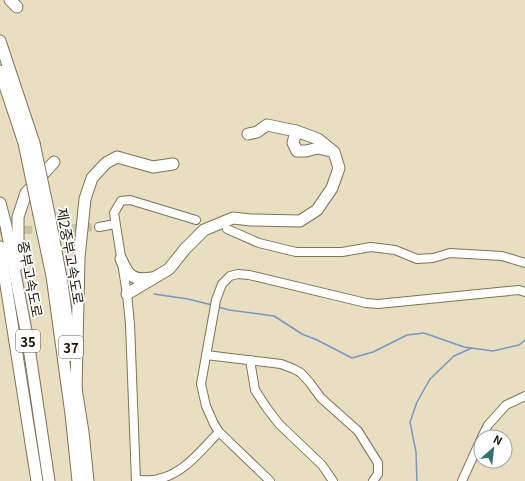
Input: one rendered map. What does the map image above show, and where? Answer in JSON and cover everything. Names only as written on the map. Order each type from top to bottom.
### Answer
[{"type":"highway","name":"제2중부고속도로","points":[[0,41],[29,143],[44,215],[62,283],[83,432],[88,481]]},
{"type":"highway","name":"제2중부고속도로","points":[[0,71],[29,143]]},
{"type":"highway","points":[[127,294],[168,269],[204,230],[233,218],[300,221],[317,210],[332,188],[339,168],[334,152],[318,139],[267,125],[257,132],[248,134]]},
{"type":"highway","points":[[296,132],[293,143],[297,151],[306,151],[318,148],[334,152]]},
{"type":"highway","points":[[76,389],[79,258],[85,199],[92,178],[106,163],[117,157],[153,167],[173,164]]},
{"type":"highway","points":[[19,294],[18,217],[26,193],[54,162]]},
{"type":"highway","name":"중부고속도로","points":[[0,203],[28,341],[49,481]]},
{"type":"highway","name":"제2중부고속도로","points":[[44,215],[78,481]]},
{"type":"highway","name":"중부고속도로","points":[[0,247],[36,481]]},
{"type":"highway","points":[[121,259],[126,271],[134,277],[142,280],[154,278]]},
{"type":"street","points":[[196,220],[130,200],[121,201],[114,212],[127,294],[130,324],[136,480],[157,480],[172,475],[181,469],[220,432]]},
{"type":"street","points":[[99,227],[115,224]]},
{"type":"street","points":[[227,229],[260,243],[296,252],[342,252],[371,247],[395,250],[417,259],[433,258],[450,253],[502,256],[525,263]]},
{"type":"street","points":[[270,481],[220,432],[214,424],[206,406],[201,384],[216,300],[222,284],[230,276],[249,274],[366,303],[378,304],[519,290],[525,292]]},
{"type":"street","points":[[206,355],[281,364],[294,369],[301,374],[310,382],[321,398],[358,431],[378,463],[378,474],[374,481]]},
{"type":"street","points":[[250,360],[255,390],[266,407],[279,424],[322,465],[333,481]]},
{"type":"street","points":[[486,429],[506,405],[525,396]]},
{"type":"street","points":[[462,481],[473,457]]},
{"type":"waterway","points":[[154,294],[188,299],[212,305]]},
{"type":"waterway","points":[[218,307],[229,310],[274,316],[302,334],[352,358],[373,352],[407,335],[424,333],[464,347],[493,351],[519,345],[525,340]]},
{"type":"waterway","points":[[417,481],[416,452],[410,422],[417,402],[430,379],[454,356],[472,348]]},
{"type":"tunnel","points":[[0,231],[99,227]]}]
